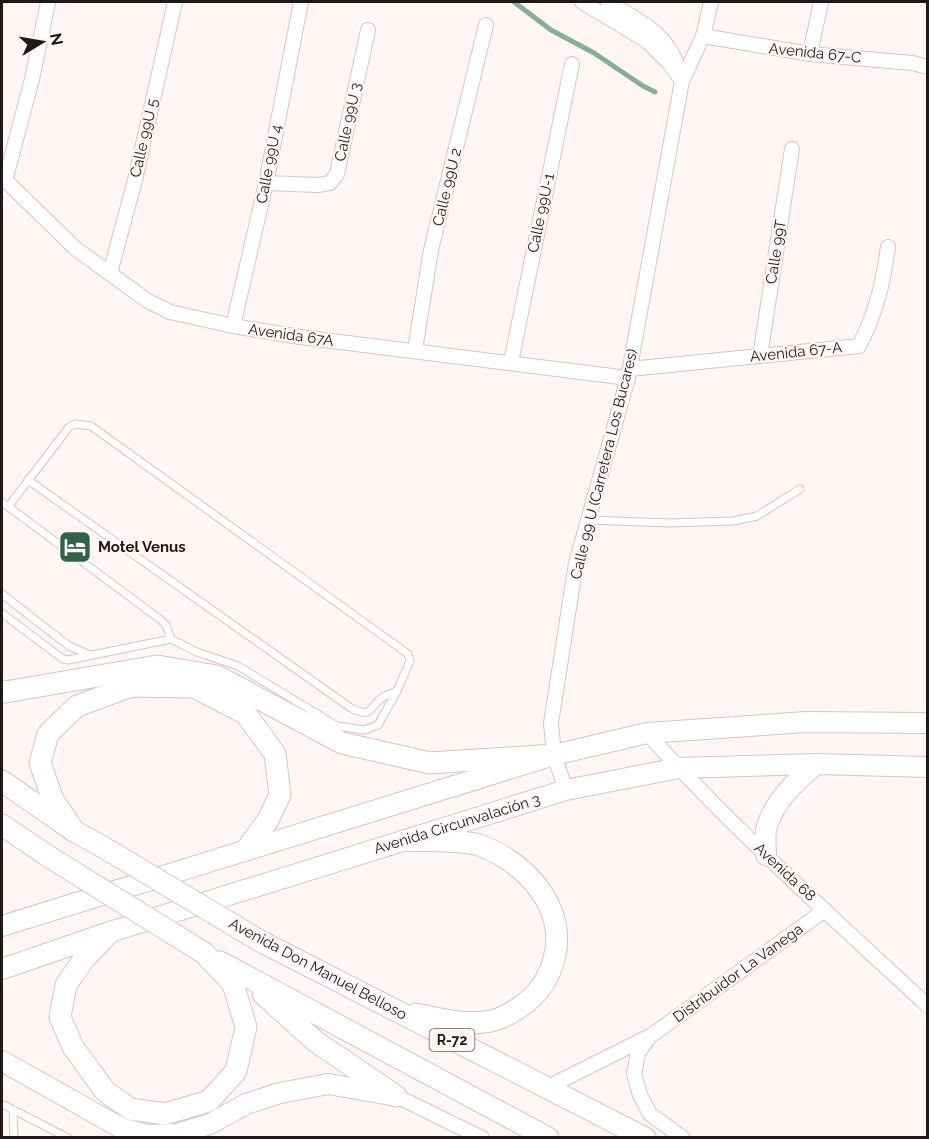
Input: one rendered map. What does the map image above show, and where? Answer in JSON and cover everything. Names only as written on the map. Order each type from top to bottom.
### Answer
[{"type":"main road","points":[[2,691],[158,666],[217,676],[342,743],[430,763],[554,755]]},
{"type":"main road","points":[[74,831],[53,800],[40,763],[48,734],[77,706],[132,686],[194,687],[246,714],[275,754],[280,795],[268,820],[246,850]]},
{"type":"main road","points":[[2,926],[554,755],[647,733],[806,722],[924,724]]},
{"type":"main road","points":[[766,855],[766,827],[781,799],[798,778],[817,764]]},
{"type":"main road","name":"Avenida Circunvalación 3","points":[[2,969],[110,932],[566,790],[679,768],[817,764],[926,767]]},
{"type":"main road","name":"Avenida Don Manuel Belloso","points":[[2,782],[74,831],[260,941],[645,1137]]},
{"type":"main road","name":"R-72","points":[[2,825],[204,953],[548,1137]]},
{"type":"main road","points":[[394,1010],[464,1023],[486,1022],[517,1010],[537,993],[551,970],[558,944],[554,916],[538,886],[512,861],[477,844],[406,840]]},
{"type":"main road","points":[[110,932],[84,958],[66,985],[60,1017],[72,1047],[105,1091],[130,1109],[165,1114],[209,1101],[236,1071],[246,1027],[232,984],[204,953]]},
{"type":"main road","name":"R-72","points":[[238,972],[315,1041],[396,1096]]},
{"type":"main road","points":[[2,1061],[121,1128],[147,1135],[176,1134],[210,1124],[246,1104],[280,1093],[327,1084],[396,1096]]},
{"type":"street","points":[[3,179],[32,79],[48,2]]},
{"type":"street","name":"Calle 99U 5","points":[[110,273],[135,180],[175,2]]},
{"type":"street","name":"Calle 99U 4","points":[[234,326],[266,183],[301,2]]},
{"type":"street","points":[[582,2],[647,41],[670,64],[682,81]]},
{"type":"street","points":[[608,2],[654,31],[668,44],[682,81]]},
{"type":"street","name":"Calle 99 U (Carretera Los Bucares)","points":[[566,790],[554,755],[551,723],[576,563],[629,373],[682,81],[703,36],[711,2]]},
{"type":"street","points":[[810,54],[820,2]]},
{"type":"street","name":"Calle 99U 2","points":[[415,351],[431,250],[486,25]]},
{"type":"street","name":"Calle 99U 3","points":[[266,183],[318,185],[330,183],[337,174],[368,30]]},
{"type":"street","name":"Avenida 67-C","points":[[703,36],[810,54],[912,63],[927,67]]},
{"type":"street","name":"Calle 99U-1","points":[[511,362],[572,64]]},
{"type":"street","name":"Calle 99T","points":[[760,356],[792,149]]},
{"type":"street","name":"Avenida 67A","points":[[3,179],[76,249],[148,301],[170,312],[300,337],[511,362],[629,373]]},
{"type":"street","name":"Avenida 67-A","points":[[629,373],[859,346],[880,297],[888,247]]},
{"type":"street","name":"Avenida 68","points":[[647,733],[766,855],[927,1006]]},
{"type":"street","name":"Distribuidor La Vanega","points":[[546,1088],[652,1035],[825,910]]},
{"type":"street","name":"Distribuidor La Vanega","points":[[652,1035],[638,1053],[634,1074],[637,1085],[650,1114],[683,1137]]},
{"type":"street","name":"R-72","points":[[396,1096],[482,1137]]},
{"type":"lane","points":[[2,613],[63,659],[72,660],[171,639],[196,652],[238,666],[319,717],[336,726],[354,730],[364,730],[378,725],[410,661],[408,654],[91,426],[75,424],[69,427],[28,480],[5,504],[161,620],[166,625],[171,639]]},
{"type":"lane","points":[[28,480],[351,708],[366,713],[370,712],[382,698],[397,691]]},
{"type":"lane","points":[[588,520],[669,523],[733,521],[757,516],[800,489]]},
{"type":"lane","points":[[2,594],[69,646],[92,656]]},
{"type":"lane","points":[[2,1104],[68,1137]]},
{"type":"lane","points":[[13,1110],[14,1137]]},
{"type":"waterway","points":[[514,2],[551,30],[594,53],[655,92]]},
{"type":"place","name":"Motel Venus","points":[[75,547]]}]
